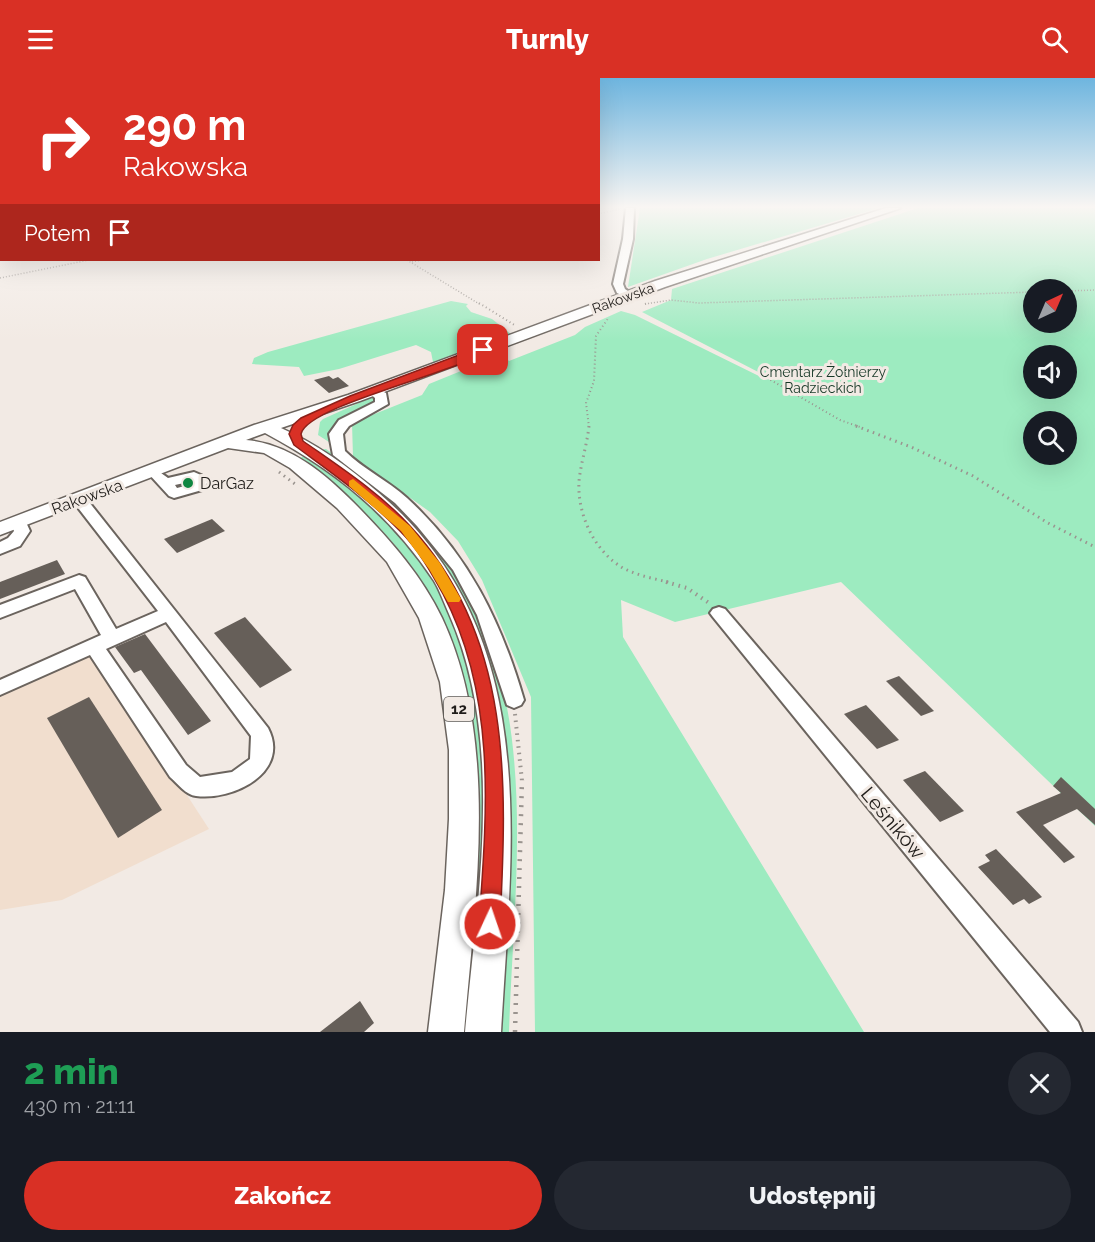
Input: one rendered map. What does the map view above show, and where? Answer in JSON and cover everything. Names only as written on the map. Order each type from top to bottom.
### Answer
[{"type":"main road","name":"Rakowska","points":[[9,526],[80,500],[159,478],[175,464],[235,446],[278,444],[304,420],[354,398],[714,265],[754,253]]},
{"type":"main road","name":"Rakowska","points":[[175,464],[278,444],[354,398]]},
{"type":"main road","name":"12","points":[[278,444],[359,517],[390,549],[425,602],[448,660],[456,691],[464,748],[464,828],[446,1032]]},
{"type":"main road","name":"12","points":[[278,444],[368,494],[406,529],[446,585],[466,624],[492,724],[495,790],[483,1032]]},
{"type":"street","points":[[625,253],[618,284],[621,291],[630,296]]},
{"type":"street","points":[[373,391],[381,396],[382,404],[344,423],[336,434],[338,452],[398,498],[450,551],[473,589],[500,646],[514,700]]},
{"type":"street","points":[[159,478],[174,493],[197,487],[202,479]]},
{"type":"street","points":[[80,500],[261,734],[263,755],[250,774],[225,786],[196,787],[178,771],[94,646]]},
{"type":"street","points":[[0,549],[20,536],[22,531],[9,526]]},
{"type":"street","points":[[0,612],[78,581],[112,638]]},
{"type":"street","points":[[0,688],[169,613]]},
{"type":"street","name":"Leśników","points":[[719,613],[1068,1032]]},
{"type":"path","points":[[0,278],[84,261]]},
{"type":"path","points":[[412,262],[416,261]]},
{"type":"path","points":[[412,262],[528,333]]},
{"type":"path","points":[[1077,291],[1095,290]]},
{"type":"path","points":[[642,304],[671,300],[728,302],[1023,292]]},
{"type":"path","points":[[612,313],[598,331],[594,347],[597,354],[593,383],[586,402],[589,425],[583,449],[579,492],[587,528],[597,545],[615,563],[633,572],[692,590],[719,613]]},
{"type":"path","points":[[767,378],[840,420],[911,447],[973,476],[1048,523],[1095,547]]},
{"type":"path","points":[[278,444],[297,486]]},
{"type":"shaded area","points":[[88,643],[209,829],[62,900],[0,910],[0,681]]},
{"type":"green space","points":[[633,253],[729,253],[707,259],[628,287]]},
{"type":"green space","name":"Cmentarz Żołnierzy Radzieckich","points":[[783,253],[1095,253],[1095,826],[841,582],[675,622],[621,600],[623,637],[864,1032],[535,1032],[531,697],[482,580],[458,541],[430,512],[353,457],[352,423],[422,395],[429,384],[493,358],[506,358],[509,361],[575,335],[585,327],[621,311],[635,315],[763,378],[766,376],[642,312],[671,300],[672,289]]},
{"type":"green space","points":[[451,301],[468,304],[466,306],[471,312],[492,319],[511,334],[433,362],[431,352],[416,345],[339,369],[304,376],[299,367],[252,364],[254,358],[268,352]]},
{"type":"green space","points":[[372,397],[378,402],[351,417],[329,442],[318,435],[320,422],[323,419]]},
{"type":"green space","points":[[326,449],[392,498],[436,542],[448,558],[478,612],[498,669],[510,728],[516,788],[517,849],[509,1032],[500,1032],[507,907],[508,778],[501,715],[487,654],[464,597],[429,544],[391,505],[319,450]]},
{"type":"green space","points":[[306,455],[376,513],[414,552],[446,603],[467,660],[479,720],[484,783],[479,911],[468,1032],[459,1032],[469,711],[460,669],[447,631],[431,597],[412,566],[362,511],[298,459]]},
{"type":"building","points":[[329,376],[333,379],[338,377],[349,386],[329,393],[314,380]]},
{"type":"building","points":[[212,519],[225,531],[177,553],[164,539]]},
{"type":"building","points":[[57,560],[65,574],[0,599],[0,582]]},
{"type":"building","points":[[245,617],[292,670],[260,688],[214,633]]},
{"type":"building","points":[[145,634],[211,721],[188,735],[141,670],[134,673],[115,647]]},
{"type":"building","points":[[899,676],[934,711],[921,716],[886,681]]},
{"type":"building","points":[[89,697],[162,810],[118,838],[47,718]]},
{"type":"building","points":[[866,705],[899,740],[877,749],[844,714]]},
{"type":"building","points":[[925,771],[964,811],[940,822],[903,780]]},
{"type":"building","points":[[1061,777],[1095,809],[1095,825],[1077,809],[1043,825],[1075,857],[1064,863],[1016,812],[1061,793],[1053,786]]},
{"type":"building","points":[[996,849],[1042,897],[1029,904],[1024,899],[1013,905],[978,867],[990,861],[985,855]]},
{"type":"building","points":[[360,1001],[374,1023],[364,1032],[320,1032]]},
{"type":"slow traffic","points":[[353,483],[406,529],[435,567],[454,599]]},
{"type":"place","name":"DarGaz","points":[[188,483]]},
{"type":"route","points":[[483,350],[354,398],[304,420],[295,430],[295,434],[298,442],[368,494],[406,529],[435,567],[466,624],[488,701],[494,747],[495,829],[490,924]]}]
